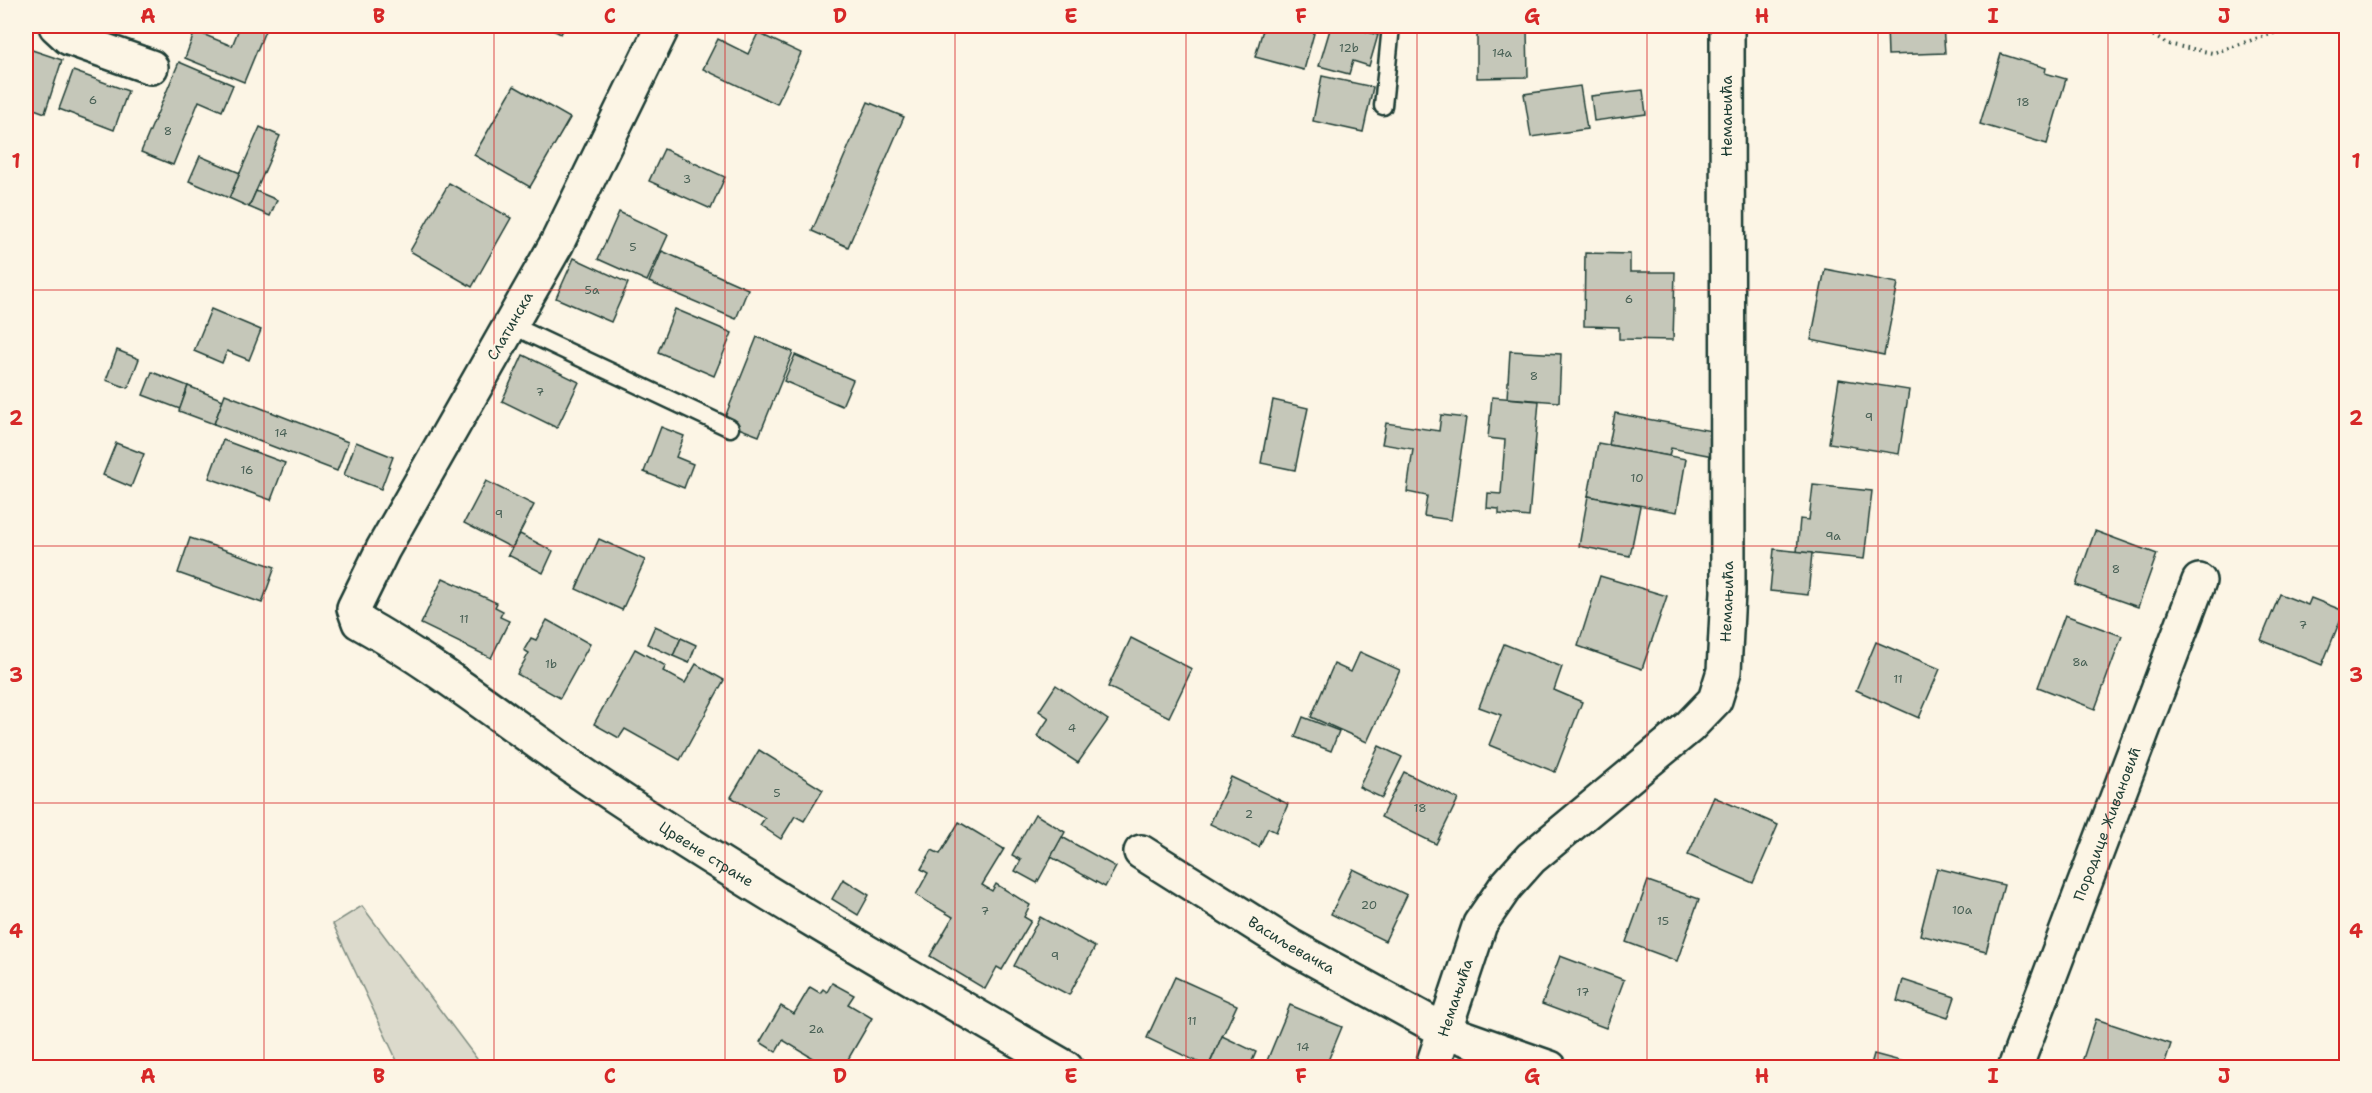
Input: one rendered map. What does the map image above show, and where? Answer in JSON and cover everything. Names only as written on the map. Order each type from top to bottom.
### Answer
[{"type":"street","points":[[56,26],[69,38],[151,67]]},
{"type":"street","name":"Слатинска","points":[[359,622],[354,608],[382,549],[557,243],[663,26]]},
{"type":"street","name":"Немањића","points":[[1432,1068],[1480,924],[1506,886],[1531,858],[1689,727],[1715,700],[1724,671],[1728,592],[1727,26]]},
{"type":"street","name":"Породице Живановић","points":[[2015,1068],[2199,581]]},
{"type":"street","name":"Црвене стране","points":[[359,622],[402,647],[597,783],[730,868],[901,972],[1066,1068]]},
{"type":"street","name":"Васиљевачка","points":[[1141,852],[1292,947],[1445,1030]]},
{"type":"street","points":[[1445,1030],[1550,1068]]},
{"type":"lane","points":[[1383,106],[1391,26]]},
{"type":"lane","points":[[511,325],[730,428]]},
{"type":"path","points":[[2138,26],[2167,44],[2212,53],[2280,31],[2286,26]]},
{"type":"shaded area","points":[[362,906],[483,1067],[400,1067],[333,924]]},
{"type":"building","points":[[240,26],[267,26],[244,82],[185,58],[195,31],[232,46]]},
{"type":"building","points":[[544,26],[565,26],[561,34]]},
{"type":"building","points":[[1264,26],[1316,26],[1304,70],[1255,57]]},
{"type":"building","points":[[1331,26],[1362,26],[1361,30],[1378,35],[1369,66],[1353,61],[1349,74],[1319,66]]},
{"type":"building","points":[[1563,26],[1589,26],[1563,29]]},
{"type":"building","points":[[1887,26],[1943,26],[1945,53],[1888,55]]},
{"type":"building","points":[[1477,29],[1527,29],[1528,77],[1477,78]]},
{"type":"building","points":[[758,33],[801,53],[777,104],[703,69],[718,39],[748,54]]},
{"type":"building","points":[[26,48],[62,60],[45,113],[26,106]]},
{"type":"building","points":[[2001,54],[2046,68],[2045,73],[2066,79],[2047,144],[1980,124]]},
{"type":"building","points":[[179,62],[233,85],[222,111],[199,101],[173,165],[141,152]]},
{"type":"building","points":[[73,71],[128,91],[114,130],[59,109]]},
{"type":"building","points":[[1322,76],[1373,87],[1363,132],[1313,121]]},
{"type":"building","points":[[514,86],[570,118],[530,187],[474,155]]},
{"type":"building","points":[[1580,86],[1587,129],[1531,137],[1524,94]]},
{"type":"building","points":[[1643,90],[1646,114],[1594,121],[1591,96]]},
{"type":"building","points":[[868,102],[904,117],[848,247],[812,231]]},
{"type":"building","points":[[260,127],[280,136],[249,207],[229,198]]},
{"type":"building","points":[[664,149],[725,177],[711,209],[649,181]]},
{"type":"building","points":[[200,156],[240,173],[229,198],[189,181]]},
{"type":"building","points":[[449,183],[511,218],[472,287],[410,251]]},
{"type":"building","points":[[256,191],[277,200],[270,216],[249,207]]},
{"type":"building","points":[[619,212],[668,235],[647,281],[598,259]]},
{"type":"building","points":[[662,251],[748,289],[736,319],[649,282]]},
{"type":"building","points":[[1585,253],[1630,254],[1630,272],[1675,272],[1673,340],[1619,339],[1619,327],[1584,326]]},
{"type":"building","points":[[574,258],[628,283],[611,322],[556,298]]},
{"type":"building","points":[[1825,269],[1898,283],[1884,355],[1811,340]]},
{"type":"building","points":[[211,309],[261,330],[249,360],[227,351],[222,363],[194,351]]},
{"type":"building","points":[[675,309],[732,333],[714,376],[658,352]]},
{"type":"building","points":[[757,337],[793,352],[759,436],[723,422]]},
{"type":"building","points":[[117,350],[139,359],[128,388],[106,380]]},
{"type":"building","points":[[1510,351],[1561,354],[1559,402],[1507,398]]},
{"type":"building","points":[[523,355],[579,382],[557,428],[502,401]]},
{"type":"building","points":[[795,355],[853,380],[842,406],[784,381]]},
{"type":"building","points":[[152,372],[188,386],[180,409],[143,395]]},
{"type":"building","points":[[1839,379],[1909,390],[1899,454],[1829,443]]},
{"type":"building","points":[[188,386],[223,400],[214,424],[179,411]]},
{"type":"building","points":[[225,394],[348,442],[337,471],[214,424]]},
{"type":"building","points":[[1492,397],[1539,401],[1529,517],[1499,514],[1499,509],[1487,508],[1488,493],[1501,494],[1505,440],[1488,438]]},
{"type":"building","points":[[1273,400],[1308,408],[1295,470],[1261,463]]},
{"type":"building","points":[[1615,413],[1717,432],[1713,456],[1671,448],[1669,456],[1609,445]]},
{"type":"building","points":[[1441,415],[1466,418],[1451,520],[1424,516],[1427,496],[1407,492],[1413,449],[1382,444],[1386,423],[1439,431]]},
{"type":"building","points":[[661,427],[684,436],[676,457],[693,464],[684,488],[644,472]]},
{"type":"building","points":[[223,440],[285,463],[271,500],[209,478]]},
{"type":"building","points":[[356,442],[393,457],[381,489],[344,475]]},
{"type":"building","points":[[116,443],[144,454],[131,487],[103,475]]},
{"type":"building","points":[[1598,443],[1686,459],[1677,512],[1588,496]]},
{"type":"building","points":[[486,481],[534,505],[512,548],[464,523]]},
{"type":"building","points":[[1813,485],[1872,491],[1864,559],[1797,552],[1800,519],[1809,520]]},
{"type":"building","points":[[1588,496],[1640,506],[1630,556],[1579,546]]},
{"type":"building","points":[[2095,531],[2157,554],[2138,607],[2076,585]]},
{"type":"building","points":[[520,534],[553,551],[543,573],[508,555]]},
{"type":"building","points":[[190,538],[275,567],[262,603],[178,573]]},
{"type":"building","points":[[599,539],[645,560],[622,610],[576,589]]},
{"type":"building","points":[[1774,549],[1812,553],[1808,595],[1770,591]]},
{"type":"building","points":[[1600,576],[1667,596],[1642,669],[1578,646]]},
{"type":"building","points":[[443,578],[497,603],[495,607],[503,611],[500,617],[509,621],[491,658],[421,624]]},
{"type":"building","points":[[2280,594],[2308,605],[2311,598],[2344,611],[2322,665],[2261,640]]},
{"type":"building","points":[[2065,615],[2122,636],[2095,709],[2038,687]]},
{"type":"building","points":[[547,620],[590,644],[560,698],[517,674],[529,653],[524,650],[531,638],[536,640]]},
{"type":"building","points":[[655,626],[681,638],[673,656],[647,644]]},
{"type":"building","points":[[681,638],[696,645],[689,663],[673,656]]},
{"type":"building","points":[[1131,638],[1192,669],[1169,717],[1108,687]]},
{"type":"building","points":[[1876,642],[1940,669],[1919,718],[1856,690]]},
{"type":"building","points":[[1504,644],[1562,667],[1554,690],[1582,702],[1555,772],[1489,745],[1501,715],[1479,707]]},
{"type":"building","points":[[635,649],[666,666],[663,671],[685,683],[696,664],[724,680],[680,760],[625,729],[619,738],[594,724]]},
{"type":"building","points":[[1360,652],[1400,670],[1367,742],[1311,717],[1334,664],[1351,672]]},
{"type":"building","points":[[1056,685],[1108,720],[1078,763],[1037,736],[1049,718],[1039,711]]},
{"type":"building","points":[[1303,717],[1339,731],[1331,751],[1295,737]]},
{"type":"building","points":[[1379,746],[1402,757],[1382,798],[1359,787]]},
{"type":"building","points":[[759,750],[823,790],[804,821],[795,816],[781,839],[760,825],[765,818],[731,797]]},
{"type":"building","points":[[1404,772],[1458,799],[1436,844],[1381,817]]},
{"type":"building","points":[[1231,777],[1288,804],[1276,832],[1268,828],[1259,847],[1210,824]]},
{"type":"building","points":[[1714,797],[1778,825],[1753,883],[1688,855]]},
{"type":"building","points":[[1035,814],[1065,832],[1037,883],[1015,871],[1021,860],[1012,855]]},
{"type":"building","points":[[959,822],[1004,849],[982,885],[992,891],[996,884],[1030,905],[1024,917],[1031,921],[1002,970],[997,967],[985,989],[930,956],[953,917],[916,895],[928,873],[921,869],[932,850],[940,854]]},
{"type":"building","points":[[1062,837],[1116,867],[1105,887],[1051,857]]},
{"type":"building","points":[[1937,868],[2004,885],[1986,952],[1920,935]]},
{"type":"building","points":[[1353,869],[1407,895],[1385,941],[1331,914]]},
{"type":"building","points":[[843,879],[869,895],[858,915],[832,899]]},
{"type":"building","points":[[1648,881],[1699,899],[1677,961],[1626,942]]},
{"type":"building","points":[[1040,917],[1095,947],[1069,995],[1014,966]]},
{"type":"building","points":[[1560,956],[1624,980],[1606,1028],[1542,1004]]},
{"type":"building","points":[[1175,977],[1237,1005],[1208,1067],[1147,1038]]},
{"type":"building","points":[[1903,980],[1955,997],[1948,1018],[1897,1001]]},
{"type":"building","points":[[832,983],[854,995],[848,1004],[872,1018],[843,1068],[818,1068],[811,1063],[814,1059],[783,1040],[776,1052],[760,1042],[781,1006],[794,1014],[810,987],[820,993],[823,989],[827,992]]},
{"type":"building","points":[[1290,1005],[1342,1027],[1325,1068],[1264,1068]]},
{"type":"building","points":[[2096,1019],[2171,1044],[2163,1068],[2080,1068]]},
{"type":"building","points":[[1222,1036],[1256,1052],[1249,1068],[1208,1068]]},
{"type":"building","points":[[1874,1054],[1919,1066],[1919,1068],[1870,1068]]}]
